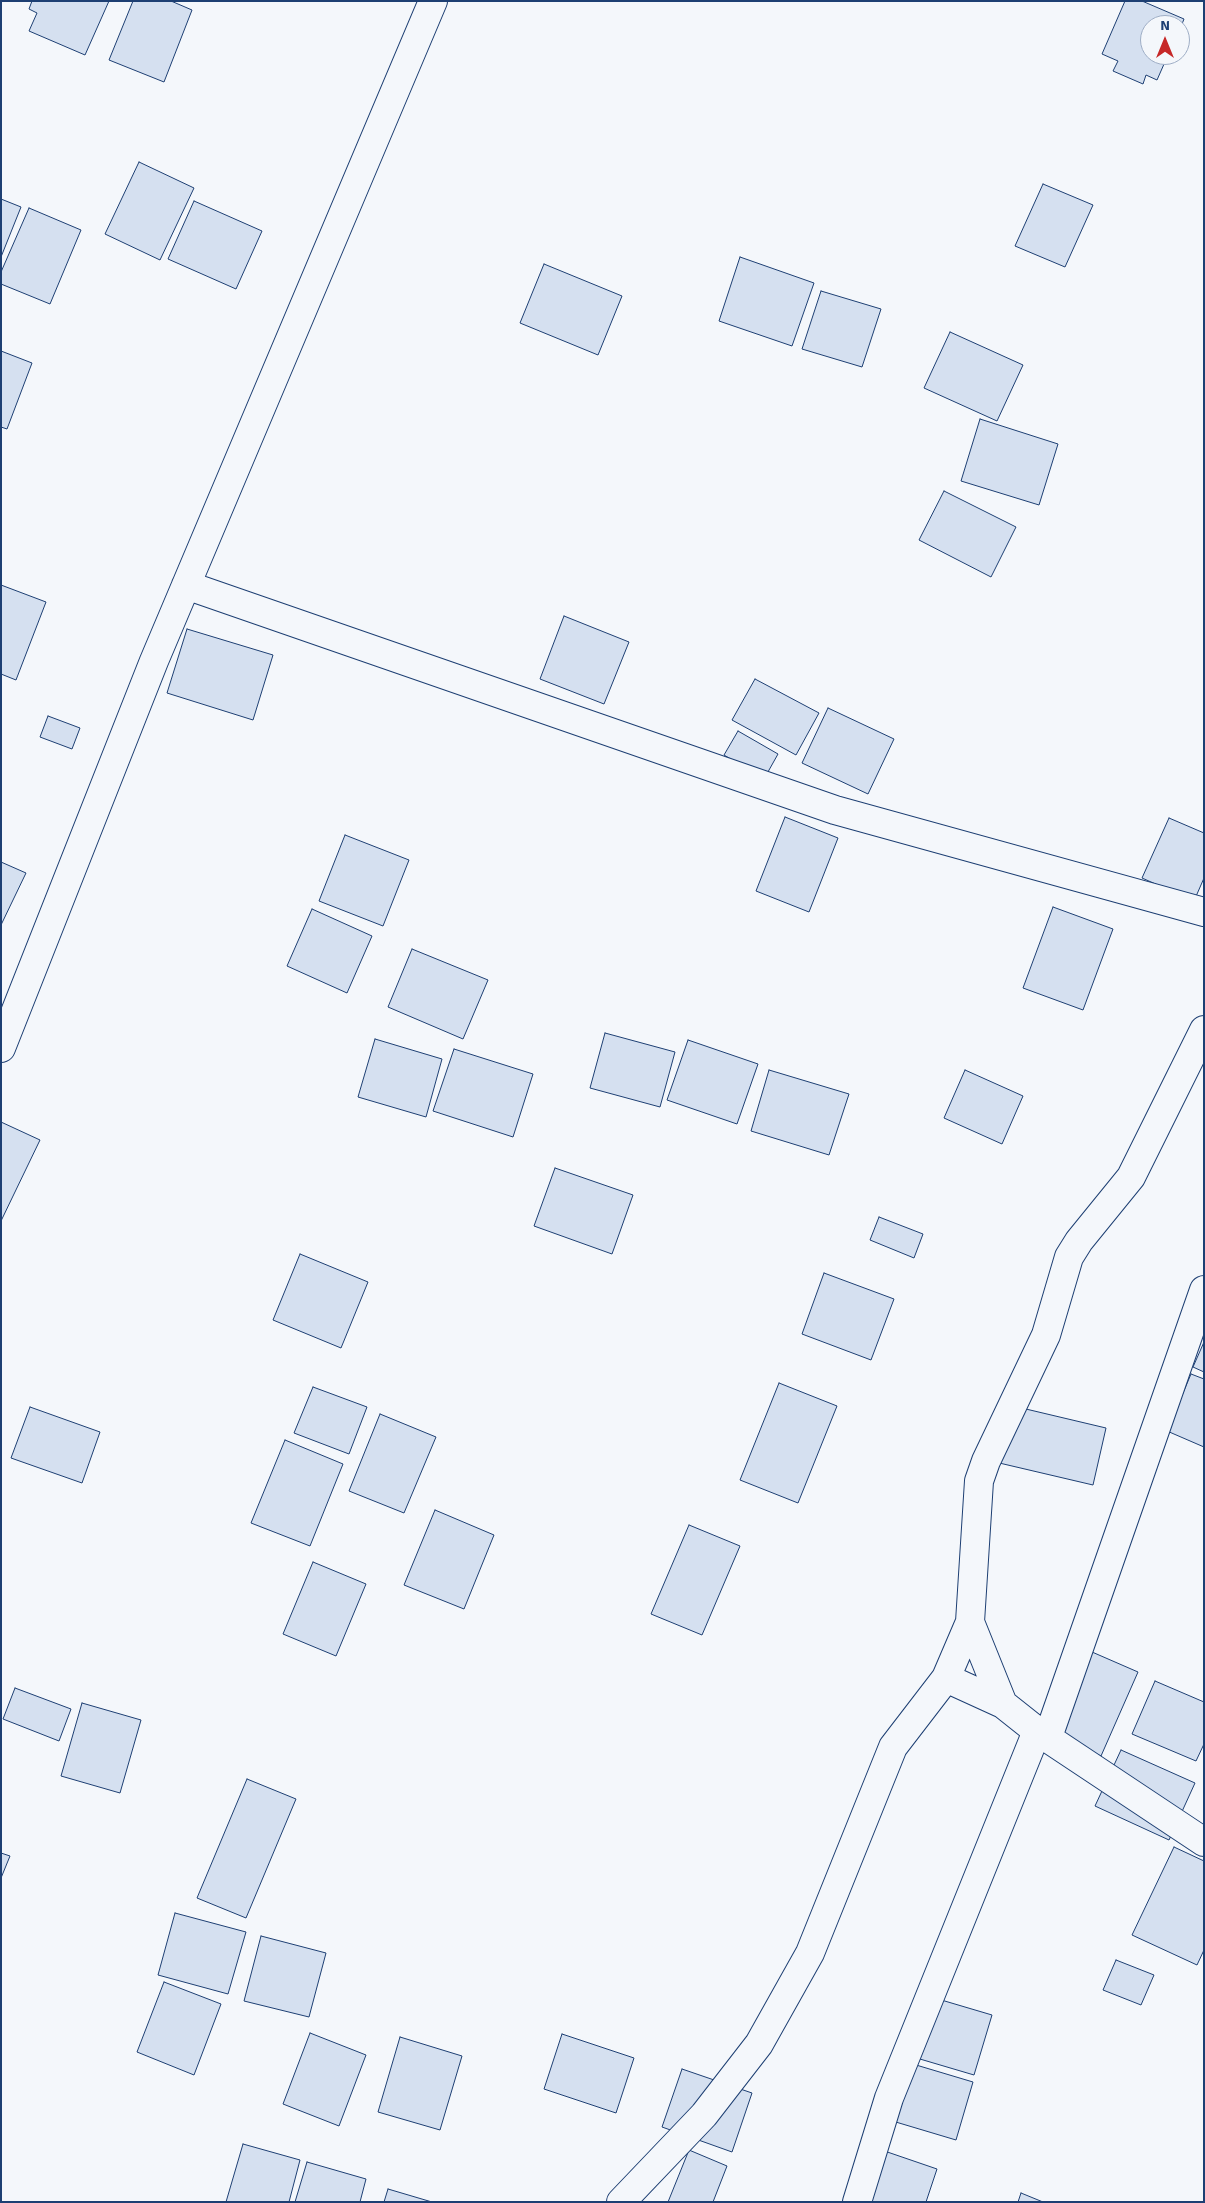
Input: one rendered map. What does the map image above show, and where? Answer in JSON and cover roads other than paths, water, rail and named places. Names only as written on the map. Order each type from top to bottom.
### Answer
[{"type":"street","points":[[1,1048],[186,585],[433,1]]},
{"type":"street","points":[[186,585],[835,810],[1204,912]]},
{"type":"street","points":[[621,2202],[704,2116],[759,2044],[810,1953],[893,1747],[946,1678],[970,1622],[979,1481],[986,1461],[1046,1335],[1069,1257],[1079,1241],[1131,1177],[1204,1030]]},
{"type":"street","points":[[858,2202],[889,2098],[1042,1734],[1204,1290]]},
{"type":"street","points":[[970,1622],[1003,1704]]},
{"type":"street","points":[[946,1678],[1003,1704],[1042,1734],[1204,1842]]}]
